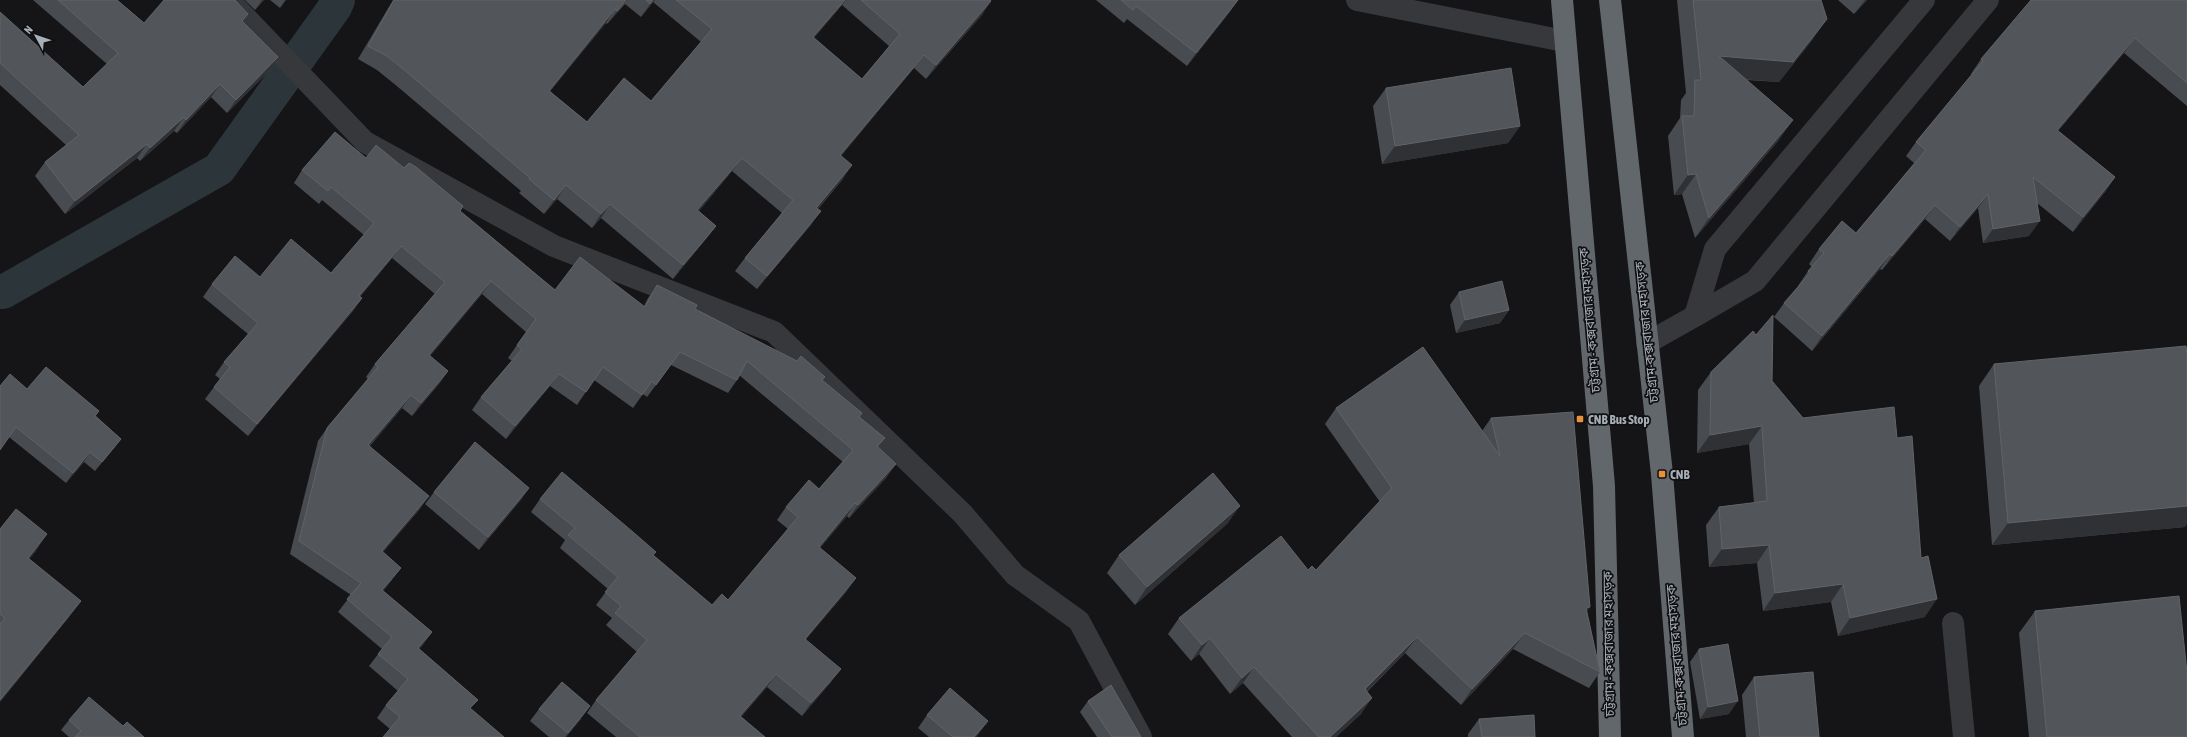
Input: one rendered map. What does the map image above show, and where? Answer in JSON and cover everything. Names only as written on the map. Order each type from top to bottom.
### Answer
[{"type":"highway","name":"চট্টগ্রাম - কক্সবাজার মহাসড়ক","points":[[1562,0],[1564,41],[1604,486],[1610,737]]},
{"type":"highway","name":"চট্টগ্রাম-কক্সবাজার মহাসড়ক","points":[[1610,0],[1662,474],[1683,737]]},
{"type":"street","points":[[229,0],[365,142],[554,246],[774,332],[963,514],[1015,576],[1079,621],[1141,737]]},
{"type":"street","points":[[1357,0],[1564,41]]},
{"type":"street","points":[[1695,316],[1715,248],[1924,0]]},
{"type":"street","points":[[1647,344],[1755,281],[1988,0]]},
{"type":"street","points":[[1953,623],[1964,737]]},
{"type":"building","points":[[58,0],[117,0],[144,23],[164,0],[235,0],[248,14],[242,21],[278,57],[236,100],[220,84],[186,120],[184,117],[150,148],[147,144],[75,201],[45,162],[79,135],[0,63],[0,12],[83,87],[118,53]]},
{"type":"building","points":[[394,0],[626,0],[617,11],[615,9],[549,91],[587,122],[624,78],[651,101],[712,29],[676,0],[845,0],[813,37],[862,79],[900,34],[861,0],[991,1],[936,65],[924,55],[840,155],[852,165],[816,208],[821,211],[767,276],[745,258],[793,200],[742,158],[697,210],[716,226],[683,265],[610,204],[601,214],[566,185],[554,200],[408,73],[387,56],[368,46]]},
{"type":"building","points":[[646,0],[653,0],[650,4]]},
{"type":"building","points":[[1121,0],[1238,0],[1196,53],[1136,6],[1133,10]]},
{"type":"building","points":[[1693,0],[1821,0],[1827,19],[1793,62],[1719,56],[1793,120],[1709,218],[1696,174],[1688,175],[1682,116],[1694,116],[1695,80],[1701,80]]},
{"type":"building","points":[[2031,0],[2187,0],[2187,83],[2135,38],[2057,130],[2115,177],[2083,217],[2033,177],[2040,221],[1993,229],[1988,194],[1960,227],[1935,205],[1892,256],[1890,254],[1822,336],[1784,303],[1810,273],[1808,271],[1824,253],[1819,249],[1842,221],[1856,233],[1926,150],[1916,142],[1983,61],[1981,59]]},
{"type":"building","points":[[1511,68],[1520,126],[1395,146],[1386,88]]},
{"type":"building","points":[[335,132],[366,158],[376,145],[404,168],[409,163],[416,167],[463,206],[460,211],[555,290],[580,257],[645,307],[657,285],[697,305],[695,309],[797,361],[801,356],[825,377],[822,380],[862,413],[859,417],[885,438],[877,446],[896,464],[858,505],[855,503],[819,547],[856,578],[805,639],[841,669],[811,703],[776,674],[740,716],[765,737],[640,737],[596,700],[647,640],[615,613],[621,606],[605,592],[618,577],[568,535],[575,528],[540,499],[562,472],[656,552],[653,555],[712,605],[722,594],[728,600],[798,517],[786,507],[809,480],[819,489],[853,450],[747,361],[737,380],[680,352],[656,385],[652,381],[642,395],[603,367],[586,392],[559,374],[515,426],[481,397],[522,349],[517,345],[536,319],[491,281],[429,355],[448,371],[421,403],[411,395],[368,445],[429,496],[382,551],[401,568],[382,590],[432,632],[418,648],[478,700],[470,708],[504,737],[383,737],[400,717],[386,705],[408,679],[378,654],[392,637],[347,599],[361,583],[299,541],[327,428],[378,367],[375,364],[445,282],[401,246],[359,296],[362,298],[257,424],[214,387],[230,367],[224,362],[258,323],[212,284],[235,256],[260,277],[291,239],[331,273],[374,223],[331,187],[328,191],[302,170]]},
{"type":"building","points":[[1502,281],[1509,310],[1465,320],[1459,292]]},
{"type":"building","points":[[1773,315],[1772,381],[1803,418],[1894,407],[1897,438],[1912,436],[1921,558],[1928,556],[1937,599],[1850,618],[1843,584],[1775,593],[1769,545],[1722,549],[1719,507],[1767,501],[1762,426],[1710,435],[1711,372],[1753,331],[1756,335]]},
{"type":"building","points":[[2186,346],[2187,506],[2008,523],[1994,364]]},
{"type":"building","points":[[1423,347],[1500,456],[1491,418],[1573,412],[1590,607],[1586,608],[1600,672],[1525,633],[1472,689],[1417,637],[1365,689],[1372,698],[1330,737],[1319,737],[1254,667],[1242,678],[1210,638],[1202,645],[1179,618],[1281,536],[1308,570],[1312,566],[1316,570],[1392,488],[1336,408]]},
{"type":"building","points":[[46,367],[99,411],[95,416],[121,439],[102,462],[90,452],[73,473],[16,427],[0,450],[0,386],[10,374],[27,389]]},
{"type":"building","points":[[475,442],[529,488],[488,537],[434,492]]},
{"type":"building","points":[[1213,473],[1240,506],[1147,587],[1119,555]]},
{"type":"building","points":[[16,509],[47,534],[28,558],[81,601],[0,700],[0,624],[5,618],[0,614],[0,529]]},
{"type":"building","points":[[2179,596],[2187,673],[2187,737],[2047,737],[2035,611]]},
{"type":"building","points":[[1728,644],[1738,701],[1708,707],[1699,649]]},
{"type":"building","points":[[1813,672],[1819,737],[1760,737],[1754,677]]},
{"type":"building","points":[[562,682],[590,706],[568,733],[539,709]]},
{"type":"building","points":[[1111,685],[1141,737],[1112,737],[1088,701]]},
{"type":"building","points":[[950,688],[988,721],[974,737],[953,737],[927,715]]},
{"type":"building","points":[[89,697],[123,726],[127,722],[144,737],[75,737],[81,731],[69,720]]},
{"type":"building","points":[[1534,715],[1535,737],[1482,737],[1479,719]]},
{"type":"waterway","points":[[3,292],[219,169],[335,7],[338,0]]},
{"type":"waterway","points":[[0,288],[3,292],[0,295]]},
{"type":"place","name":"CNB Bus Stop","points":[[1580,419]]},
{"type":"place","name":"CNB","points":[[1662,474]]}]
